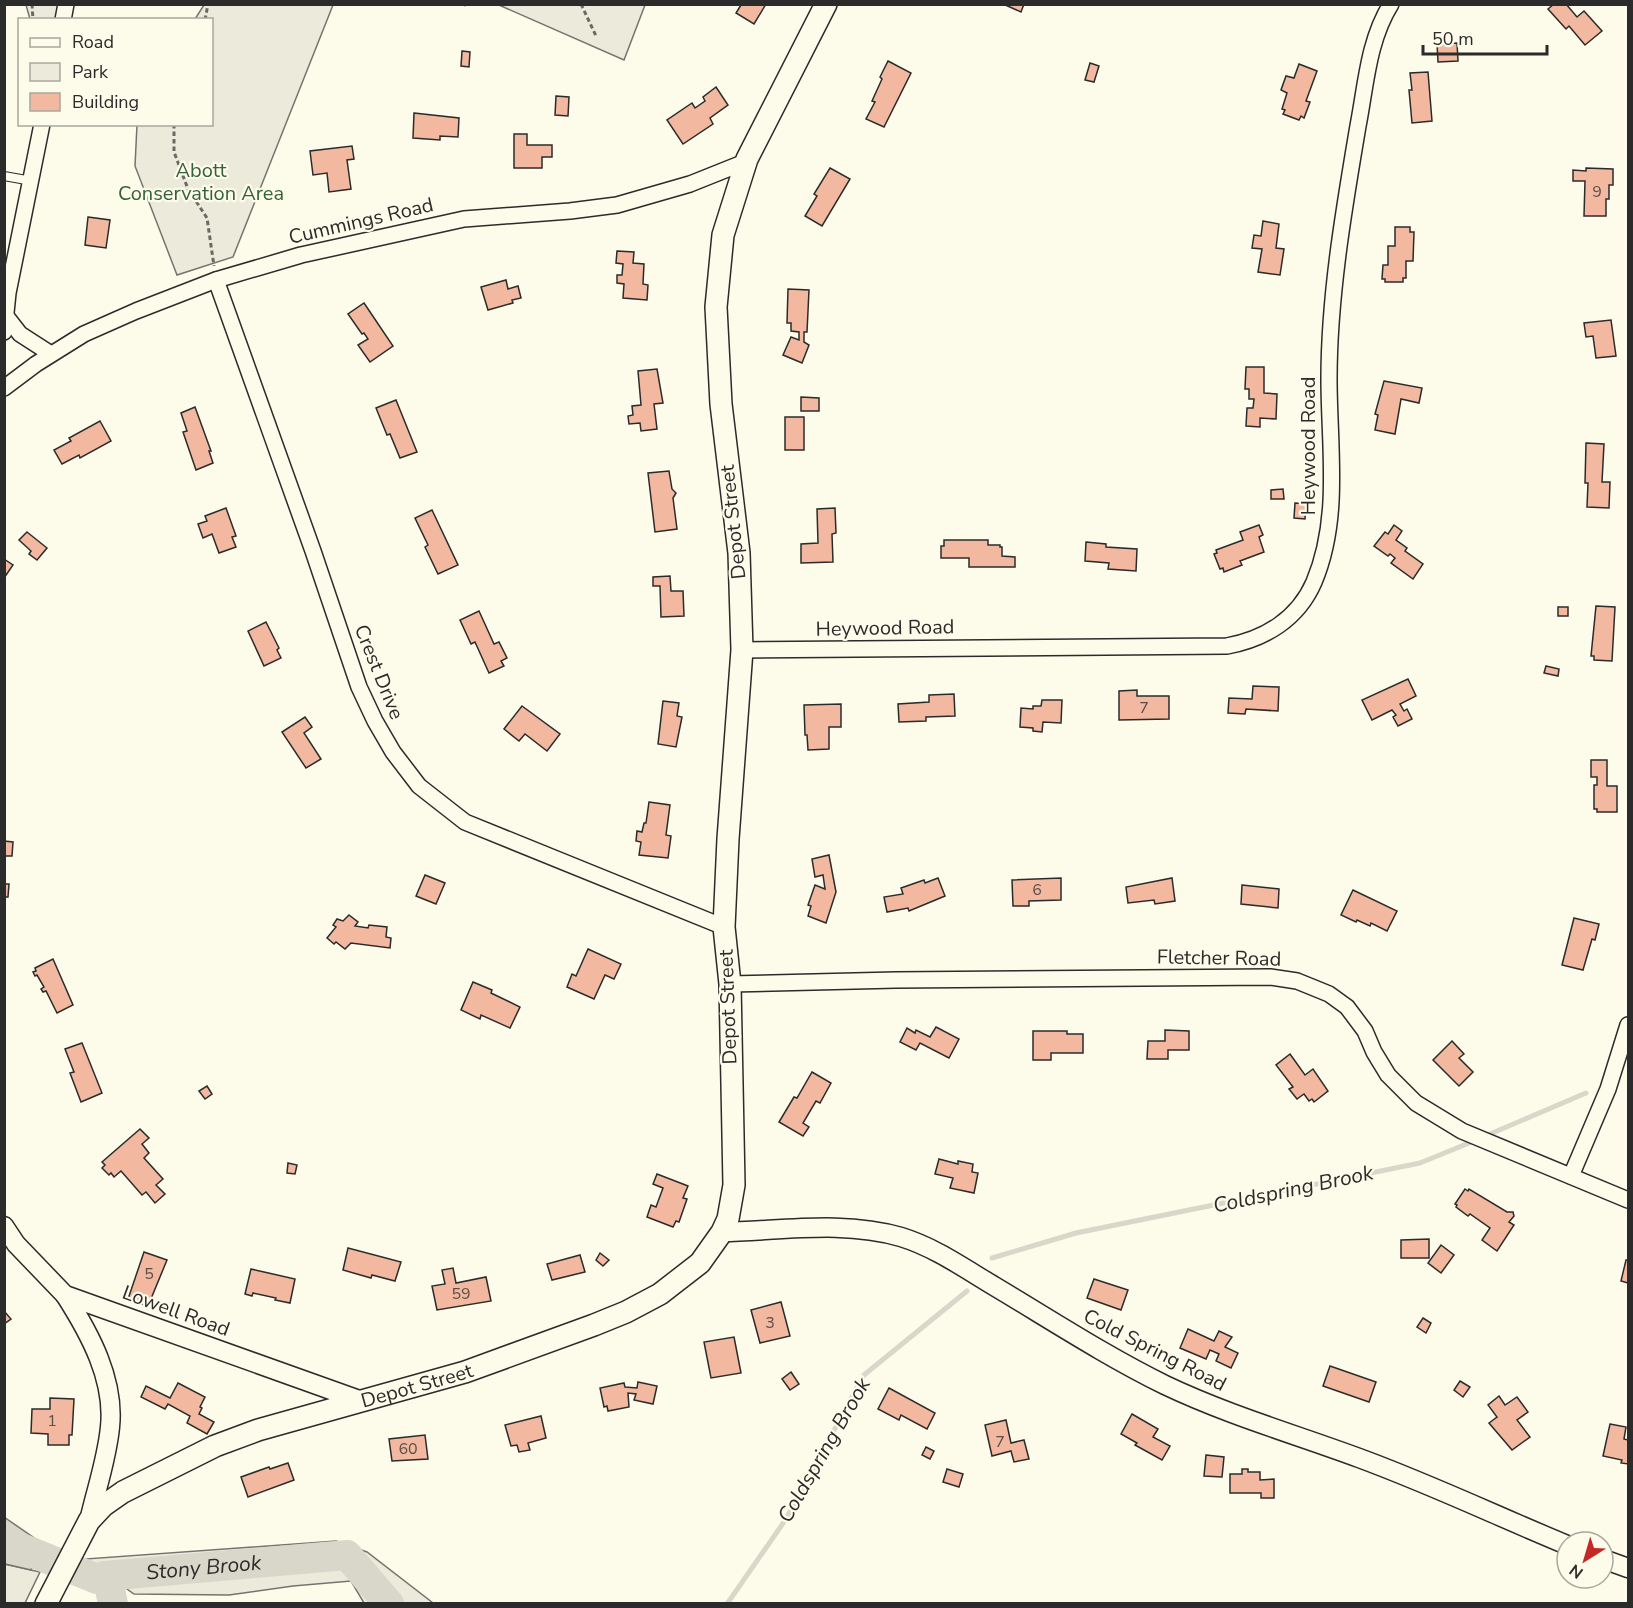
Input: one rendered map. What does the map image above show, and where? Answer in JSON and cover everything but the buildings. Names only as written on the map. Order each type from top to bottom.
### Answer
[{"type":"main road","name":"Depot Street","points":[[51,1595],[89,1521],[103,1506],[123,1492],[215,1446],[258,1430],[358,1400],[465,1372],[626,1312],[660,1294],[700,1263],[722,1232],[728,1219],[734,1185],[730,984],[724,927],[742,650],[738,553],[721,404],[716,307],[723,234],[747,159],[826,4]]},
{"type":"street","name":"Heywood Road","points":[[742,650],[1227,645],[1244,643],[1259,637],[1287,620],[1298,609],[1313,584],[1325,549],[1328,532],[1332,494],[1329,377],[1340,244],[1368,64],[1377,33],[1391,4]]},
{"type":"street","points":[[4,332],[8,293],[42,126]]},
{"type":"street","name":"Cummings Road","points":[[4,388],[51,354],[84,334],[216,280],[301,255],[464,219],[617,205],[690,184],[745,162],[747,159]]},
{"type":"street","name":"Crest Drive","points":[[216,280],[309,539],[359,687],[393,753],[419,786],[465,822],[724,927]]},
{"type":"street","points":[[6,316],[20,334],[51,354]]},
{"type":"street","name":"Fletcher Road","points":[[730,984],[1270,977],[1297,981],[1329,994],[1347,1007],[1365,1031],[1388,1074],[1416,1103],[1462,1131],[1629,1200]]},
{"type":"street","points":[[1570,1176],[1608,1089],[1629,1025]]},
{"type":"street","name":"Lowell Road","points":[[4,1226],[16,1244],[65,1295],[358,1400]]},
{"type":"street","name":"Cold Spring Road","points":[[722,1232],[797,1227],[830,1228],[873,1231],[919,1244],[972,1272],[1089,1345],[1194,1398],[1239,1417],[1429,1485],[1555,1540]]},
{"type":"street","points":[[65,1295],[97,1353],[110,1399],[108,1442],[89,1521]]},
{"type":"lane","points":[[4,176],[32,181]]},
{"type":"path","points":[[581,4],[596,36]]},
{"type":"path","points":[[174,126],[174,152],[188,189],[207,218],[216,280]]},
{"type":"green space","points":[[26,5],[63,5],[60,18],[30,18]]},
{"type":"green space","name":"Abott Conservation Area","points":[[204,5],[333,5],[233,257],[177,275],[135,166],[137,126],[213,126],[213,18],[196,18]]},
{"type":"green space","points":[[499,5],[645,5],[624,60]]},
{"type":"green space","points":[[336,1541],[367,1552],[433,1603],[364,1603],[351,1581],[229,1595],[134,1594],[85,1559]]},
{"type":"green space","points":[[4,1564],[40,1572],[25,1603],[5,1603]]},
{"type":"shaded area","points":[[4,1517],[43,1544],[31,1570],[5,1564]]},
{"type":"waterway","name":"Coldspring Brook","points":[[1483,1137],[1586,1093]]},
{"type":"waterway","name":"Coldspring Brook","points":[[992,1258],[1076,1233],[1420,1163],[1474,1141]]},
{"type":"waterway","name":"Coldspring Brook","points":[[727,1604],[786,1519],[864,1375],[967,1291]]},
{"type":"waterway","name":"Stony Brook","points":[[4,1541],[97,1579],[105,1576],[347,1555],[389,1604]]},
{"type":"waterway","points":[[105,1576],[113,1604]]}]
